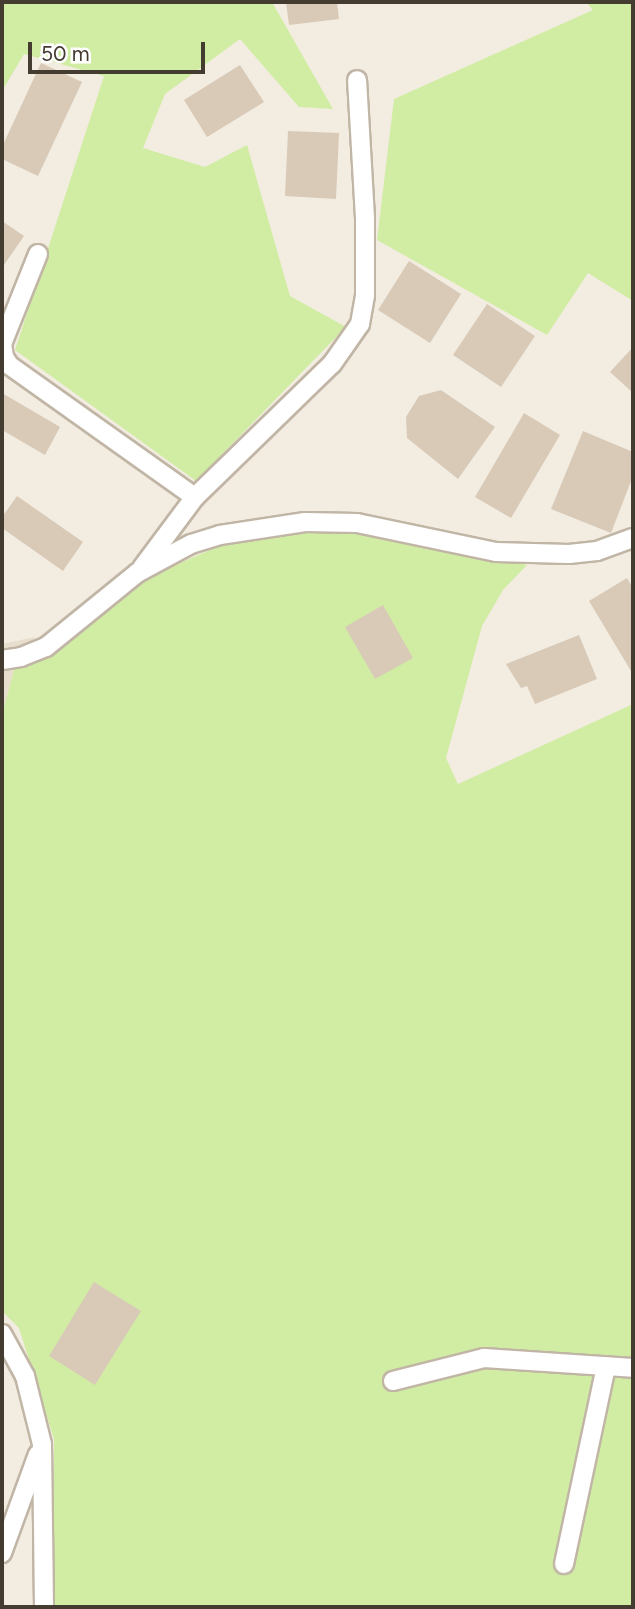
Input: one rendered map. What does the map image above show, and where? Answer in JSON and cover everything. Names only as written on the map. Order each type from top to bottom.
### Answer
[{"type":"street","points":[[137,573],[195,497],[332,364],[360,324],[365,295],[365,218],[357,80]]},
{"type":"street","points":[[38,254],[5,332],[4,357],[22,376],[106,431],[195,497]]},
{"type":"street","points":[[2,660],[22,657],[46,647],[137,573],[169,554],[210,538],[305,522],[357,523],[496,552],[569,554],[597,551],[633,538]]},
{"type":"street","points":[[2,1334],[25,1376],[42,1444],[44,1607]]},
{"type":"street","points":[[393,1381],[484,1358],[633,1368]]},
{"type":"street","points":[[564,1564],[606,1366]]},
{"type":"street","points":[[2,1553],[42,1444]]},
{"type":"shaded area","points":[[35,637],[15,666],[2,715],[2,644]]},
{"type":"green space","points":[[2,2],[272,2],[333,109],[299,107],[240,39],[165,94],[143,148],[205,167],[247,145],[290,296],[346,327],[196,481],[15,350],[104,76],[24,54],[2,91]]},
{"type":"green space","points":[[586,2],[633,2],[633,301],[588,273],[547,335],[377,240],[394,99],[593,10]]},
{"type":"green space","points":[[282,532],[355,532],[527,565],[503,590],[482,626],[446,758],[458,784],[633,704],[633,1607],[54,1607],[54,1439],[19,1328],[2,1311],[2,715],[15,666],[56,652],[146,578],[235,539]]},
{"type":"building","points":[[286,2],[337,2],[339,19],[289,25]]},
{"type":"building","points":[[41,63],[82,82],[38,176],[2,159],[2,147]]},
{"type":"building","points":[[240,65],[264,102],[207,137],[184,100]]},
{"type":"building","points":[[288,131],[339,133],[336,199],[285,196]]},
{"type":"building","points":[[2,221],[24,236],[2,268]]},
{"type":"building","points":[[409,261],[461,294],[430,343],[378,310]]},
{"type":"building","points":[[487,304],[535,336],[501,387],[453,355]]},
{"type":"building","points":[[633,347],[633,393],[610,372]]},
{"type":"building","points":[[441,390],[495,427],[458,479],[407,438],[406,417],[419,396]]},
{"type":"building","points":[[2,393],[60,427],[45,455],[2,430]]},
{"type":"building","points":[[524,413],[560,435],[511,518],[475,497]]},
{"type":"building","points":[[583,431],[633,452],[633,476],[611,533],[551,509]]},
{"type":"building","points":[[17,496],[83,542],[63,571],[2,528],[2,517]]},
{"type":"building","points":[[627,578],[633,588],[631,671],[589,601]]},
{"type":"building","points":[[383,605],[413,658],[375,679],[345,627]]},
{"type":"building","points":[[579,635],[597,679],[535,704],[527,686],[521,688],[506,664]]},
{"type":"building","points":[[94,1282],[141,1311],[95,1385],[49,1356]]}]
